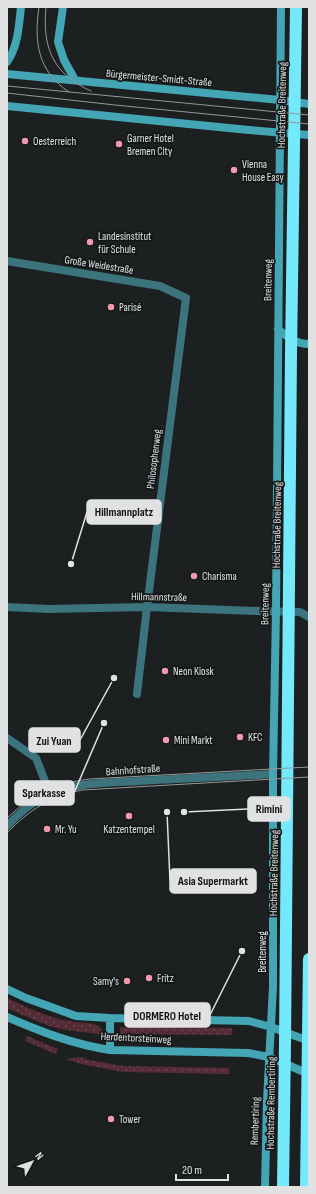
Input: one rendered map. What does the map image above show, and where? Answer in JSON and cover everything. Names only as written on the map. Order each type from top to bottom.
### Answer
[{"type":"highway","name":"Hochstraße Breitenweg","points":[[285,1043],[296,7]]},
{"type":"highway","points":[[306,1187],[309,959]]},
{"type":"highway","name":"Hochstraße Rembertiring","points":[[283,1187],[285,1043]]},
{"type":"main road","points":[[7,62],[12,53],[21,7]]},
{"type":"main road","points":[[63,7],[58,42],[64,60],[75,80]]},
{"type":"main road","name":"Breitenweg","points":[[269,1056],[273,988],[273,774],[276,611],[281,7]]},
{"type":"main road","name":"Bürgermeister-Smidt-Straße","points":[[7,74],[309,104]]},
{"type":"main road","points":[[7,106],[309,135]]},
{"type":"main road","points":[[278,329],[288,337],[300,343],[309,344]]},
{"type":"main road","name":"Herdentorsteinweg","points":[[7,989],[26,998],[76,1016],[248,1021],[271,1027],[308,1045]]},
{"type":"main road","name":"Herdentorsteinweg","points":[[7,1018],[67,1041],[110,1050],[248,1053],[269,1056],[309,1074]]},
{"type":"main road","points":[[110,1018],[110,1050]]},
{"type":"main road","name":"Rembertiring","points":[[265,1187],[269,1056]]},
{"type":"street","name":"Große Weidestraße","points":[[7,261],[160,286],[186,298]]},
{"type":"street","name":"Philosophenweg","points":[[137,694],[186,298]]},
{"type":"street","name":"Hillmannstraße","points":[[7,607],[48,609],[147,607],[276,611],[300,612],[309,617]]},
{"type":"street","points":[[7,738],[36,758],[50,794]]},
{"type":"street","name":"Bahnhofstraße","points":[[7,826],[22,811],[38,800],[63,789],[80,785],[273,774]]},
{"type":"shaded area","points":[[7,998],[48,1016],[66,1021],[95,1024],[101,1028],[102,1031],[99,1034],[67,1030],[50,1026],[7,1008]]},
{"type":"shaded area","points":[[120,1027],[232,1028],[232,1035],[120,1034]]},
{"type":"shaded area","points":[[27,1036],[58,1049],[56,1054],[25,1041]]},
{"type":"shaded area","points":[[80,1057],[123,1066],[229,1068],[229,1074],[123,1072],[81,1064],[66,1059]]},
{"type":"tram line","points":[[39,7],[37,32],[40,54],[50,75],[58,84],[69,92]]},
{"type":"tram line","points":[[46,7],[46,35],[48,47],[53,58],[59,68],[67,76],[91,91]]},
{"type":"tram line","points":[[7,86],[309,115]]},
{"type":"tram line","points":[[7,93],[309,124]]},
{"type":"tram line","points":[[7,818],[35,796],[55,787],[76,781],[89,779],[309,767]]},
{"type":"tram line","points":[[7,833],[24,817],[41,805],[60,796],[82,790],[309,777]]},
{"type":"place","name":"Oesterreich","points":[[25,141]]},
{"type":"place","name":"Garner Hotel Bremen City","points":[[119,144]]},
{"type":"place","name":"Vienna House Easy","points":[[234,170]]},
{"type":"place","name":"Landesinstitut für Schule","points":[[90,242]]},
{"type":"place","name":"Parisé","points":[[111,307]]},
{"type":"place","name":"Hillmannplatz","points":[[71,564]]},
{"type":"place","name":"Charisma","points":[[194,576]]},
{"type":"place","name":"Neon Kiosk","points":[[165,671]]},
{"type":"place","name":"Zui Yuan","points":[[114,678]]},
{"type":"place","name":"Sparkasse","points":[[104,723]]},
{"type":"place","name":"KFC","points":[[240,737]]},
{"type":"place","name":"Mini Markt","points":[[166,740]]},
{"type":"place","name":"Asia Supermarkt","points":[[167,812]]},
{"type":"place","name":"Rimini","points":[[184,812]]},
{"type":"place","name":"Katzentempel","points":[[129,816]]},
{"type":"place","name":"Mr. Yu","points":[[47,829]]},
{"type":"place","name":"DORMERO Hotel","points":[[242,951]]},
{"type":"place","name":"Fritz","points":[[149,978]]},
{"type":"place","name":"Samy's","points":[[127,981]]},
{"type":"place","name":"Tower","points":[[111,1119]]}]
